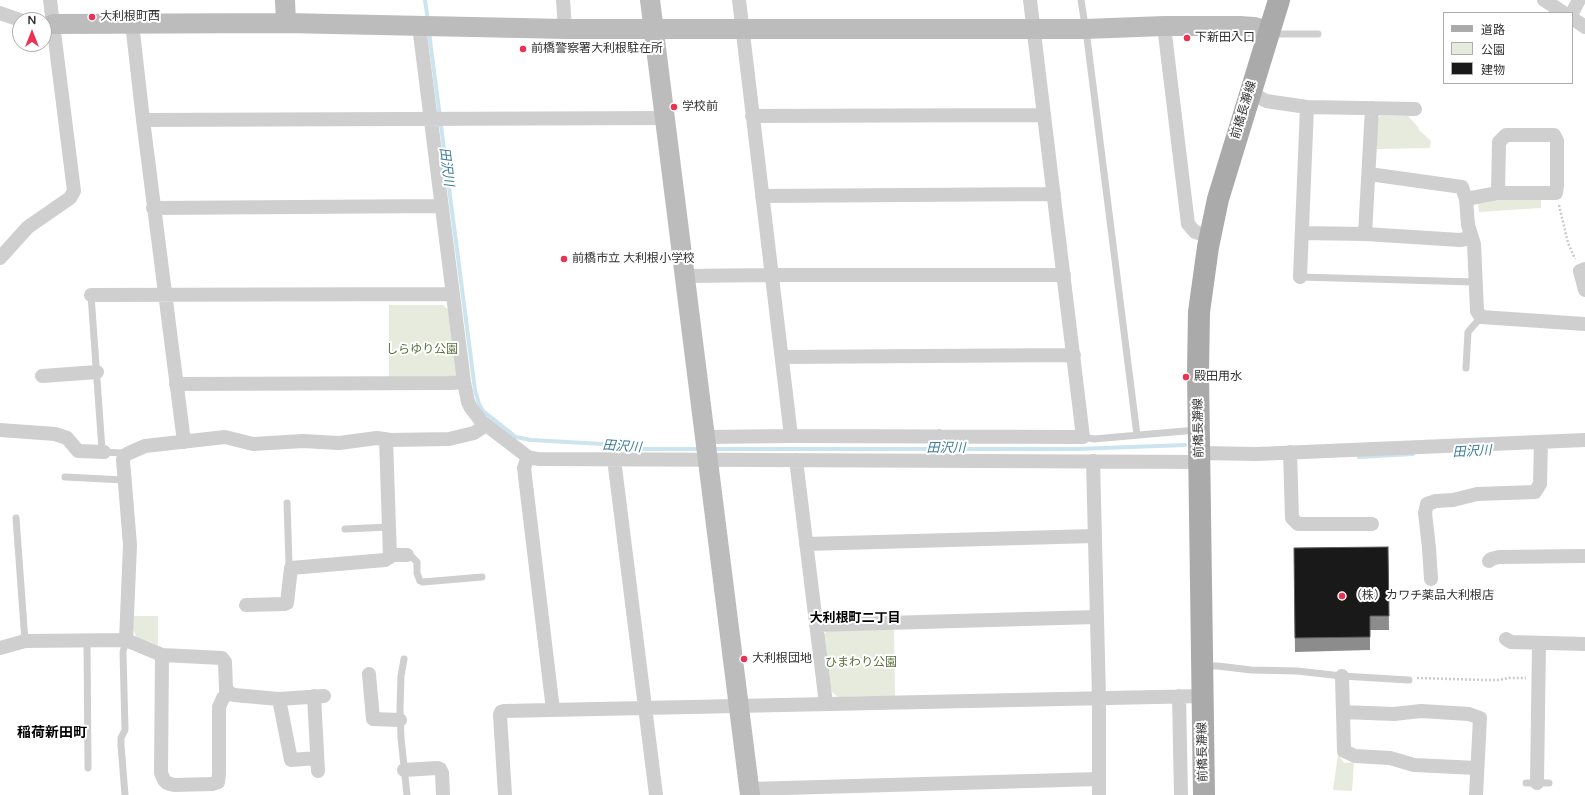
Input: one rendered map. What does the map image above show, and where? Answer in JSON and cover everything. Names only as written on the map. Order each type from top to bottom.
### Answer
[{"type":"main road","name":"前橋長瀞線","points":[[1204,795],[1199,457],[1199,312],[1210,236],[1224,177],[1279,0]]},
{"type":"street","points":[[49,12],[50,0]]},
{"type":"street","points":[[285,0],[286,23]]},
{"type":"street","points":[[563,0],[565,29]]},
{"type":"street","points":[[650,0],[750,792],[1099,779]]},
{"type":"street","points":[[739,0],[791,436]]},
{"type":"street","points":[[705,437],[1083,436],[1030,0]]},
{"type":"street","points":[[1544,0],[1562,12]]},
{"type":"street","points":[[1573,12],[1579,0]]},
{"type":"street","points":[[0,13],[12,17]]},
{"type":"street","points":[[1573,19],[1585,27]]},
{"type":"street","points":[[132,23],[142,120],[184,442]]},
{"type":"street","points":[[52,24],[286,23],[565,29],[1085,30],[1164,26],[1240,26],[1254,27],[1269,31]]},
{"type":"street","points":[[419,26],[464,382],[468,402],[471,408],[486,425],[528,456],[538,459],[1093,461],[1585,440]]},
{"type":"street","points":[[1164,26],[1188,224],[1195,232],[1210,236]]},
{"type":"street","points":[[2,251],[28,227],[70,198],[74,191],[52,50]]},
{"type":"street","points":[[1250,92],[1266,101],[1307,107],[1415,109]]},
{"type":"street","points":[[1300,277],[1307,107]]},
{"type":"street","points":[[1365,234],[1372,108]]},
{"type":"street","points":[[752,116],[1044,115]]},
{"type":"street","points":[[142,120],[665,118]]},
{"type":"street","points":[[1466,198],[1498,192],[1556,193],[1557,141],[1554,135],[1506,135],[1499,142],[1498,192]]},
{"type":"street","points":[[1369,174],[1462,187],[1466,198],[1468,225],[1474,244],[1477,311],[1481,317],[1585,324]]},
{"type":"street","points":[[762,196],[1054,194]]},
{"type":"street","points":[[154,208],[442,206]]},
{"type":"street","points":[[1302,233],[1365,234],[1460,240],[1471,238]]},
{"type":"street","points":[[1584,269],[1580,271],[1585,290]]},
{"type":"street","points":[[685,276],[1064,275]]},
{"type":"street","points":[[91,295],[453,294]]},
{"type":"street","points":[[782,357],[1074,355]]},
{"type":"street","points":[[42,376],[97,372]]},
{"type":"street","points":[[176,384],[450,384],[464,382]]},
{"type":"street","points":[[126,640],[130,539],[124,480],[124,456],[142,447],[225,437],[253,444],[303,442],[339,443],[370,439],[449,439],[474,433],[486,425]]},
{"type":"street","points":[[0,430],[55,434],[67,438],[78,450],[104,452]]},
{"type":"street","points":[[939,436],[939,460]]},
{"type":"street","points":[[386,439],[390,555]]},
{"type":"street","points":[[1431,579],[1429,542],[1425,513],[1427,504],[1477,494],[1535,492],[1540,484],[1541,442]]},
{"type":"street","points":[[1290,452],[1292,518],[1298,524],[1372,524]]},
{"type":"street","points":[[528,456],[524,468],[553,710]]},
{"type":"street","points":[[614,459],[656,795]]},
{"type":"street","points":[[796,460],[826,704]]},
{"type":"street","points":[[1093,461],[1099,698],[1099,795]]},
{"type":"street","points":[[806,544],[1094,536]]},
{"type":"street","points":[[246,605],[287,603],[291,568],[385,560],[390,555],[407,555]]},
{"type":"street","points":[[1489,561],[1499,557],[1585,556]]},
{"type":"street","points":[[816,625],[1096,617]]},
{"type":"street","points":[[1506,639],[1511,642],[1585,644]]},
{"type":"street","points":[[0,648],[25,642],[126,640],[162,655],[222,658],[225,662],[226,689],[234,695],[279,699],[319,696],[318,764],[291,760],[279,699]]},
{"type":"street","points":[[1537,783],[1539,643]]},
{"type":"street","points":[[162,655],[161,772],[167,783],[174,785],[197,785],[218,782],[219,707],[228,692]]},
{"type":"street","points":[[369,674],[373,719],[400,720]]},
{"type":"street","points":[[1342,676],[1344,751],[1355,756],[1390,758],[1414,765],[1477,768]]},
{"type":"street","points":[[1180,696],[1181,795]]},
{"type":"street","points":[[505,795],[500,715],[501,712],[504,711],[1202,696]]},
{"type":"street","points":[[1343,712],[1394,714],[1421,711],[1469,714],[1480,718],[1476,795]]},
{"type":"street","points":[[404,770],[440,769],[442,773],[443,795]]},
{"type":"lane","points":[[1080,0],[1087,38],[1137,435]]},
{"type":"lane","points":[[1269,31],[1279,34],[1318,34]]},
{"type":"lane","points":[[1300,277],[1475,282]]},
{"type":"lane","points":[[91,295],[102,450],[104,452],[121,453],[124,456]]},
{"type":"lane","points":[[1466,368],[1468,332],[1481,317]]},
{"type":"lane","points":[[1083,436],[1094,439],[1199,430]]},
{"type":"lane","points":[[65,477],[124,480]]},
{"type":"lane","points":[[287,503],[289,563],[291,568]]},
{"type":"lane","points":[[16,518],[25,642]]},
{"type":"lane","points":[[345,529],[389,527]]},
{"type":"lane","points":[[407,555],[411,556],[416,562],[417,573],[420,581],[423,582],[482,577]]},
{"type":"lane","points":[[125,795],[121,738],[125,730],[123,652],[126,640]]},
{"type":"lane","points":[[87,641],[88,768]]},
{"type":"lane","points":[[404,659],[401,676],[400,720],[407,795]]},
{"type":"lane","points":[[1202,666],[1218,666],[1250,670],[1297,671],[1342,676],[1409,680]]},
{"type":"path","points":[[1556,193],[1568,243],[1576,260],[1584,269]]},
{"type":"path","points":[[1409,680],[1415,678],[1484,680],[1538,678]]},
{"type":"green space","points":[[1380,116],[1408,116],[1419,130],[1431,141],[1430,148],[1377,149],[1377,120]]},
{"type":"green space","points":[[1500,200],[1541,200],[1541,208],[1479,212],[1478,204]]},
{"type":"green space","name":"しらゆり公園","points":[[389,305],[443,305],[451,312],[459,376],[389,383]]},
{"type":"green space","points":[[134,616],[158,616],[158,645],[137,638],[133,630]]},
{"type":"green space","name":"ひまわり公園","points":[[894,628],[895,696],[838,697],[831,691],[824,634],[829,629]]},
{"type":"green space","points":[[1338,754],[1344,763],[1354,762],[1352,791],[1333,790]]},
{"type":"building","name":"（株）カワチ薬品大利根店","points":[[1388,547],[1389,616],[1370,616],[1370,637],[1295,638],[1294,548]]},
{"type":"waterway","name":"田沢川","points":[[425,0],[428,21]]},
{"type":"waterway","name":"田沢川","points":[[429,32],[475,390],[479,404],[483,411],[516,437],[531,440],[603,444],[644,449],[701,449]]},
{"type":"waterway","name":"田沢川","points":[[712,449],[1077,449],[1185,445]]},
{"type":"waterway","name":"田沢川","points":[[1359,457],[1413,454]]},
{"type":"place","name":"大利根町西","points":[[92,17]]},
{"type":"place","name":"下新田入口","points":[[1187,38]]},
{"type":"place","name":"前橋警察署大利根駐在所","points":[[523,49]]},
{"type":"place","name":"学校前","points":[[674,107]]},
{"type":"place","name":"前橋市立 大利根小学校","points":[[564,259]]},
{"type":"place","name":"殿田用水","points":[[1186,377]]},
{"type":"place","name":"（株）カワチ薬品大利根店","points":[[1342,596]]},
{"type":"place","name":"大利根団地","points":[[744,659]]},
{"type":"district","name":"大利根町二丁目","points":[[855,619]]},
{"type":"district","name":"稲荷新田町","points":[[52,733]]}]
